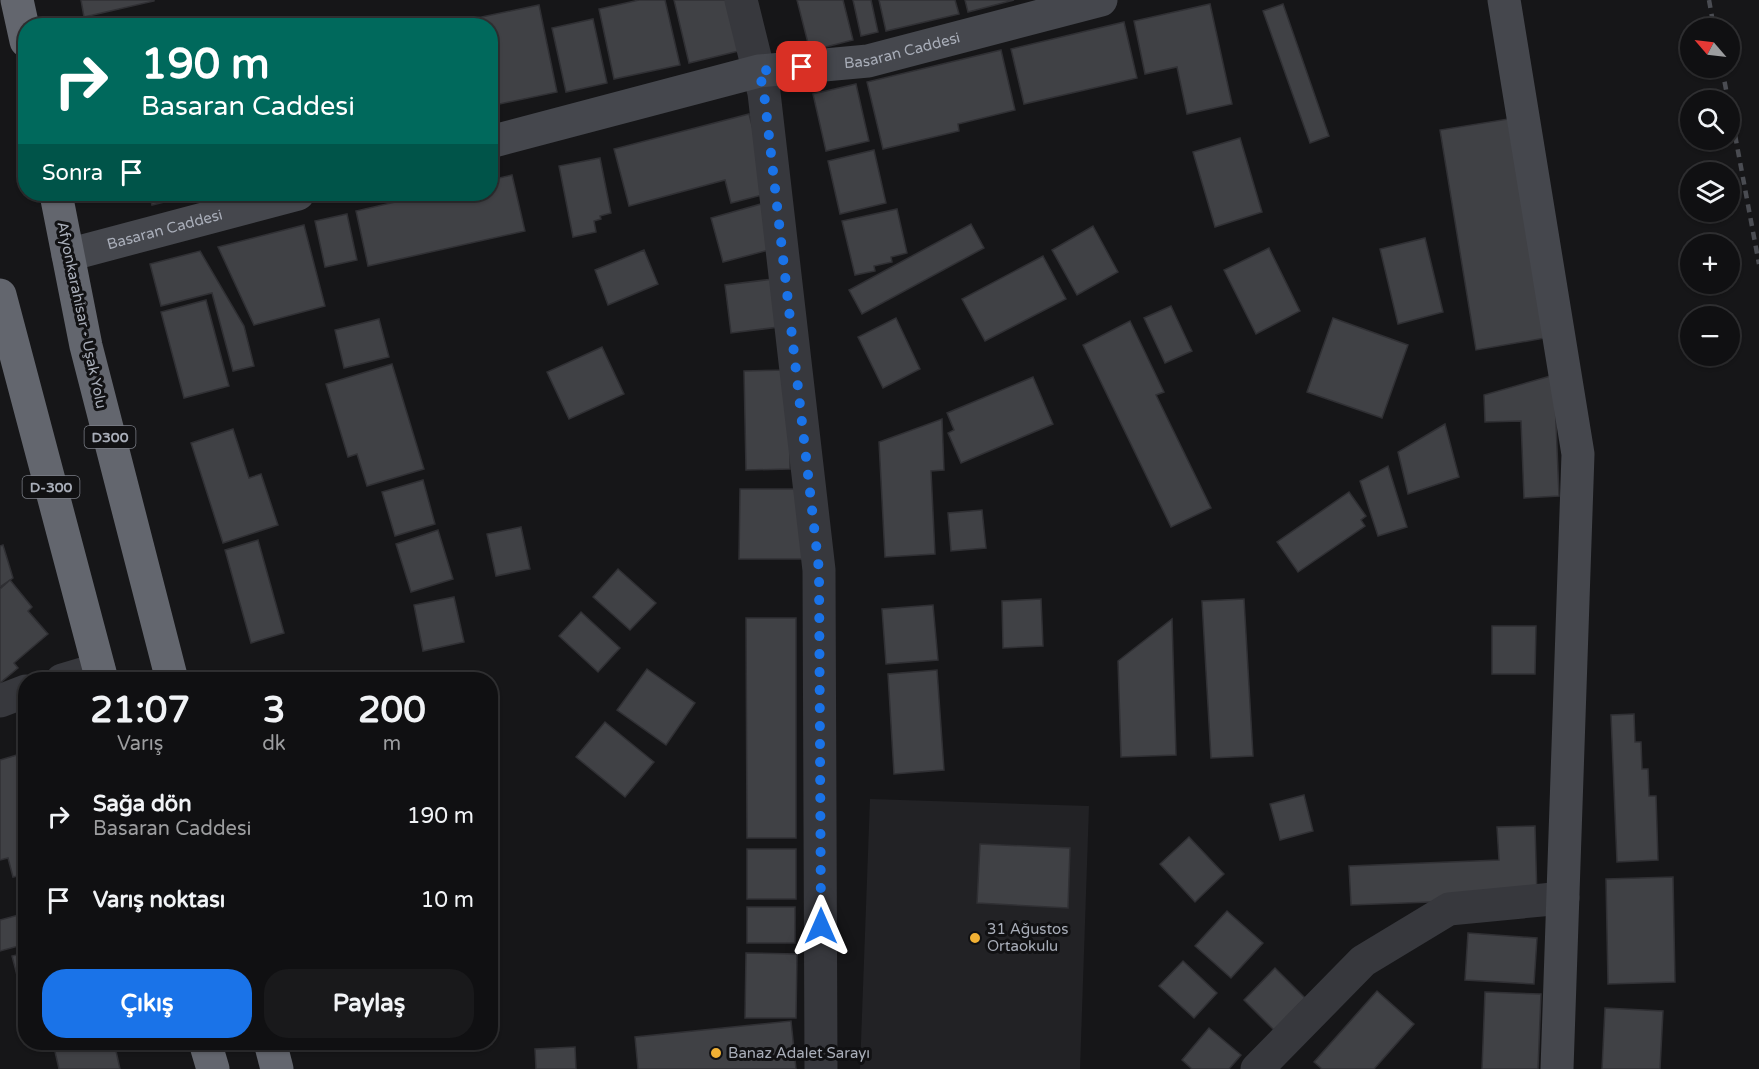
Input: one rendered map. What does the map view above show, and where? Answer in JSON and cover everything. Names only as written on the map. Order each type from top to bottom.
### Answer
[{"type":"highway","points":[[17,0],[21,18]]},
{"type":"highway","name":"Afyonkarahisar - Uşak Yolu","points":[[57,201],[86,346],[170,672]]},
{"type":"highway","name":"D-300","points":[[0,295],[100,672]]},
{"type":"highway","points":[[207,1050],[213,1069]]},
{"type":"highway","points":[[272,1050],[277,1069]]},
{"type":"street","points":[[741,0],[764,93],[819,570],[821,1069]]},
{"type":"street","name":"Basaran Caddesi","points":[[498,140],[759,71],[868,61],[1101,0]]},
{"type":"street","points":[[1504,0],[1578,454],[1557,1069]]},
{"type":"street","name":"Basaran Caddesi","points":[[68,255],[272,201]]},
{"type":"street","points":[[0,701],[18,694]]},
{"type":"street","points":[[1257,1069],[1364,961],[1449,909],[1563,898]]},
{"type":"shaded area","name":"31 Ağustos Ortaokulu","points":[[870,799],[1089,806],[1080,1069],[860,1069]]},
{"type":"building","points":[[81,0],[154,0],[154,1],[84,17]]},
{"type":"building","points":[[639,0],[665,0],[680,65],[614,79],[599,9]]},
{"type":"building","points":[[674,0],[731,0],[743,50],[689,63]]},
{"type":"building","points":[[797,0],[843,0],[853,40],[810,51]]},
{"type":"building","points":[[853,0],[871,0],[878,32],[861,36]]},
{"type":"building","points":[[879,0],[955,0],[959,14],[886,31]]},
{"type":"building","points":[[965,0],[1014,0],[968,12]]},
{"type":"building","points":[[1210,4],[1232,104],[1187,114],[1177,67],[1145,74],[1134,21]]},
{"type":"building","points":[[1283,4],[1329,136],[1310,143],[1263,11]]},
{"type":"building","points":[[539,5],[557,92],[498,104],[498,18],[477,18]]},
{"type":"building","points":[[593,19],[607,83],[566,92],[552,28]]},
{"type":"building","points":[[1124,22],[1137,78],[1024,104],[1011,49]]},
{"type":"building","points":[[1001,50],[1015,110],[958,124],[959,131],[883,149],[867,82]]},
{"type":"building","points":[[856,84],[869,141],[826,151],[813,94]]},
{"type":"building","points":[[749,114],[770,193],[731,203],[725,180],[629,206],[614,149]]},
{"type":"building","points":[[1508,119],[1545,338],[1476,350],[1440,130]]},
{"type":"building","points":[[1240,138],[1262,212],[1215,227],[1193,152]]},
{"type":"building","points":[[874,150],[886,203],[840,214],[828,161]]},
{"type":"building","points":[[600,158],[611,213],[600,216],[601,219],[594,221],[596,232],[573,237],[559,166]]},
{"type":"building","points":[[512,175],[525,231],[368,266],[356,211],[400,201],[498,201],[498,178]]},
{"type":"building","points":[[151,201],[168,201],[152,205]]},
{"type":"building","points":[[768,202],[769,250],[723,262],[711,218]]},
{"type":"building","points":[[897,209],[907,253],[891,257],[892,262],[874,266],[875,271],[855,275],[842,221]]},
{"type":"building","points":[[347,214],[357,260],[325,267],[315,221]]},
{"type":"building","points":[[971,224],[984,248],[862,314],[849,290]]},
{"type":"building","points":[[304,225],[325,306],[254,325],[218,247]]},
{"type":"building","points":[[1093,226],[1118,272],[1077,295],[1052,250]]},
{"type":"building","points":[[1425,238],[1443,312],[1398,324],[1380,249]]},
{"type":"building","points":[[1269,248],[1300,311],[1256,334],[1224,270]]},
{"type":"building","points":[[644,250],[658,284],[608,305],[595,270]]},
{"type":"building","points":[[200,251],[244,326],[254,366],[233,371],[212,293],[161,306],[150,264]]},
{"type":"building","points":[[1043,256],[1066,299],[985,341],[962,299]]},
{"type":"building","points":[[773,279],[779,327],[731,333],[725,285]]},
{"type":"building","points":[[206,300],[229,386],[184,398],[161,312]]},
{"type":"building","points":[[1171,306],[1192,351],[1165,363],[1144,318]]},
{"type":"building","points":[[896,318],[920,369],[883,388],[858,337]]},
{"type":"building","points":[[1333,318],[1408,345],[1382,418],[1307,392]]},
{"type":"building","points":[[379,319],[389,357],[344,368],[335,330]]},
{"type":"building","points":[[1130,321],[1164,392],[1156,395],[1211,508],[1171,527],[1083,345]]},
{"type":"building","points":[[602,347],[624,394],[569,419],[547,372]]},
{"type":"building","points":[[392,364],[424,469],[367,486],[357,454],[348,457],[326,384]]},
{"type":"building","points":[[789,370],[790,469],[746,470],[744,371]]},
{"type":"building","points":[[1554,375],[1559,496],[1524,498],[1521,421],[1485,422],[1484,395]]},
{"type":"building","points":[[1033,377],[1053,424],[961,463],[948,433],[954,430],[947,413]]},
{"type":"building","points":[[942,419],[944,470],[931,471],[935,554],[885,557],[879,442]]},
{"type":"building","points":[[1445,424],[1459,477],[1408,494],[1398,452]]},
{"type":"building","points":[[233,429],[249,478],[261,474],[278,525],[223,543],[191,443]]},
{"type":"building","points":[[1388,466],[1407,527],[1378,536],[1360,481]]},
{"type":"building","points":[[423,480],[435,524],[395,536],[382,492]]},
{"type":"building","points":[[740,489],[804,489],[804,559],[739,559]]},
{"type":"building","points":[[1349,492],[1366,516],[1361,520],[1365,526],[1298,572],[1277,542]]},
{"type":"building","points":[[982,510],[986,548],[951,551],[948,513]]},
{"type":"building","points":[[521,527],[530,569],[496,576],[487,534]]},
{"type":"building","points":[[438,530],[453,579],[411,592],[396,544]]},
{"type":"building","points":[[258,540],[284,633],[251,643],[225,550]]},
{"type":"building","points":[[3,545],[13,578],[0,587],[0,546]]},
{"type":"building","points":[[618,569],[656,603],[630,630],[593,597]]},
{"type":"building","points":[[10,580],[32,607],[28,611],[48,634],[14,663],[18,668],[0,683],[0,589]]},
{"type":"building","points":[[454,597],[464,642],[423,651],[414,605]]},
{"type":"building","points":[[1041,599],[1043,646],[1003,648],[1002,601]]},
{"type":"building","points":[[1244,599],[1253,756],[1211,758],[1202,601]]},
{"type":"building","points":[[933,605],[938,660],[886,664],[882,609]]},
{"type":"building","points":[[581,612],[620,648],[598,672],[559,636]]},
{"type":"building","points":[[746,618],[796,618],[796,838],[747,838]]},
{"type":"building","points":[[1172,619],[1176,755],[1121,757],[1118,661]]},
{"type":"building","points":[[1492,626],[1536,626],[1535,674],[1492,674]]},
{"type":"building","points":[[647,669],[695,703],[666,745],[617,710]]},
{"type":"building","points":[[937,670],[944,770],[894,774],[888,674]]},
{"type":"building","points":[[1634,714],[1635,742],[1641,742],[1642,769],[1648,769],[1649,796],[1656,796],[1658,860],[1617,862],[1611,715]]},
{"type":"building","points":[[605,722],[654,762],[625,797],[576,757]]},
{"type":"building","points":[[17,755],[18,758],[18,876],[13,877],[8,858],[0,860],[0,760]]},
{"type":"building","points":[[1304,795],[1313,831],[1280,840],[1270,804]]},
{"type":"building","points":[[1535,826],[1537,898],[1351,905],[1349,866],[1499,860],[1497,827]]},
{"type":"building","points":[[1189,837],[1224,874],[1195,902],[1160,864]]},
{"type":"building","points":[[980,844],[1070,848],[1068,908],[977,903]]},
{"type":"building","points":[[747,849],[796,849],[796,899],[747,899]]},
{"type":"building","points":[[1673,877],[1675,982],[1608,984],[1606,879]]},
{"type":"building","points":[[747,907],[795,907],[795,943],[747,943]]},
{"type":"building","points":[[1227,911],[1263,943],[1231,978],[1195,946]]},
{"type":"building","points":[[18,915],[18,946],[0,951],[0,920]]},
{"type":"building","points":[[1468,933],[1537,938],[1534,984],[1465,980]]},
{"type":"building","points":[[746,953],[797,954],[796,1018],[745,1018]]},
{"type":"building","points":[[18,955],[18,979],[12,956]]},
{"type":"building","points":[[1183,961],[1217,993],[1194,1018],[1159,986]]},
{"type":"building","points":[[1275,968],[1305,998],[1274,1030],[1244,1000]]},
{"type":"building","points":[[1377,991],[1414,1024],[1374,1069],[1322,1069],[1314,1062]]},
{"type":"building","points":[[1485,992],[1541,994],[1538,1069],[1482,1069]]},
{"type":"building","points":[[1605,1008],[1663,1011],[1660,1069],[1602,1069]]},
{"type":"building","name":"Banaz Adalet Sarayı","points":[[791,1021],[796,1069],[638,1069],[635,1037]]},
{"type":"building","points":[[1209,1028],[1241,1055],[1229,1069],[1192,1069],[1182,1060]]},
{"type":"building","points":[[575,1047],[576,1069],[536,1069],[535,1049]]},
{"type":"building","points":[[55,1050],[116,1050],[120,1069],[59,1069]]},
{"type":"railway","points":[[1709,0],[1712,18]]},
{"type":"railway","points":[[1724,78],[1726,90]]},
{"type":"railway","points":[[1738,150],[1759,264]]},
{"type":"place","name":"31 Ağustos Ortaokulu","points":[[975,938]]},
{"type":"place","name":"Banaz Adalet Sarayı","points":[[716,1053]]},
{"type":"route","points":[[802,67],[759,71],[764,93],[819,570],[821,926]]}]
